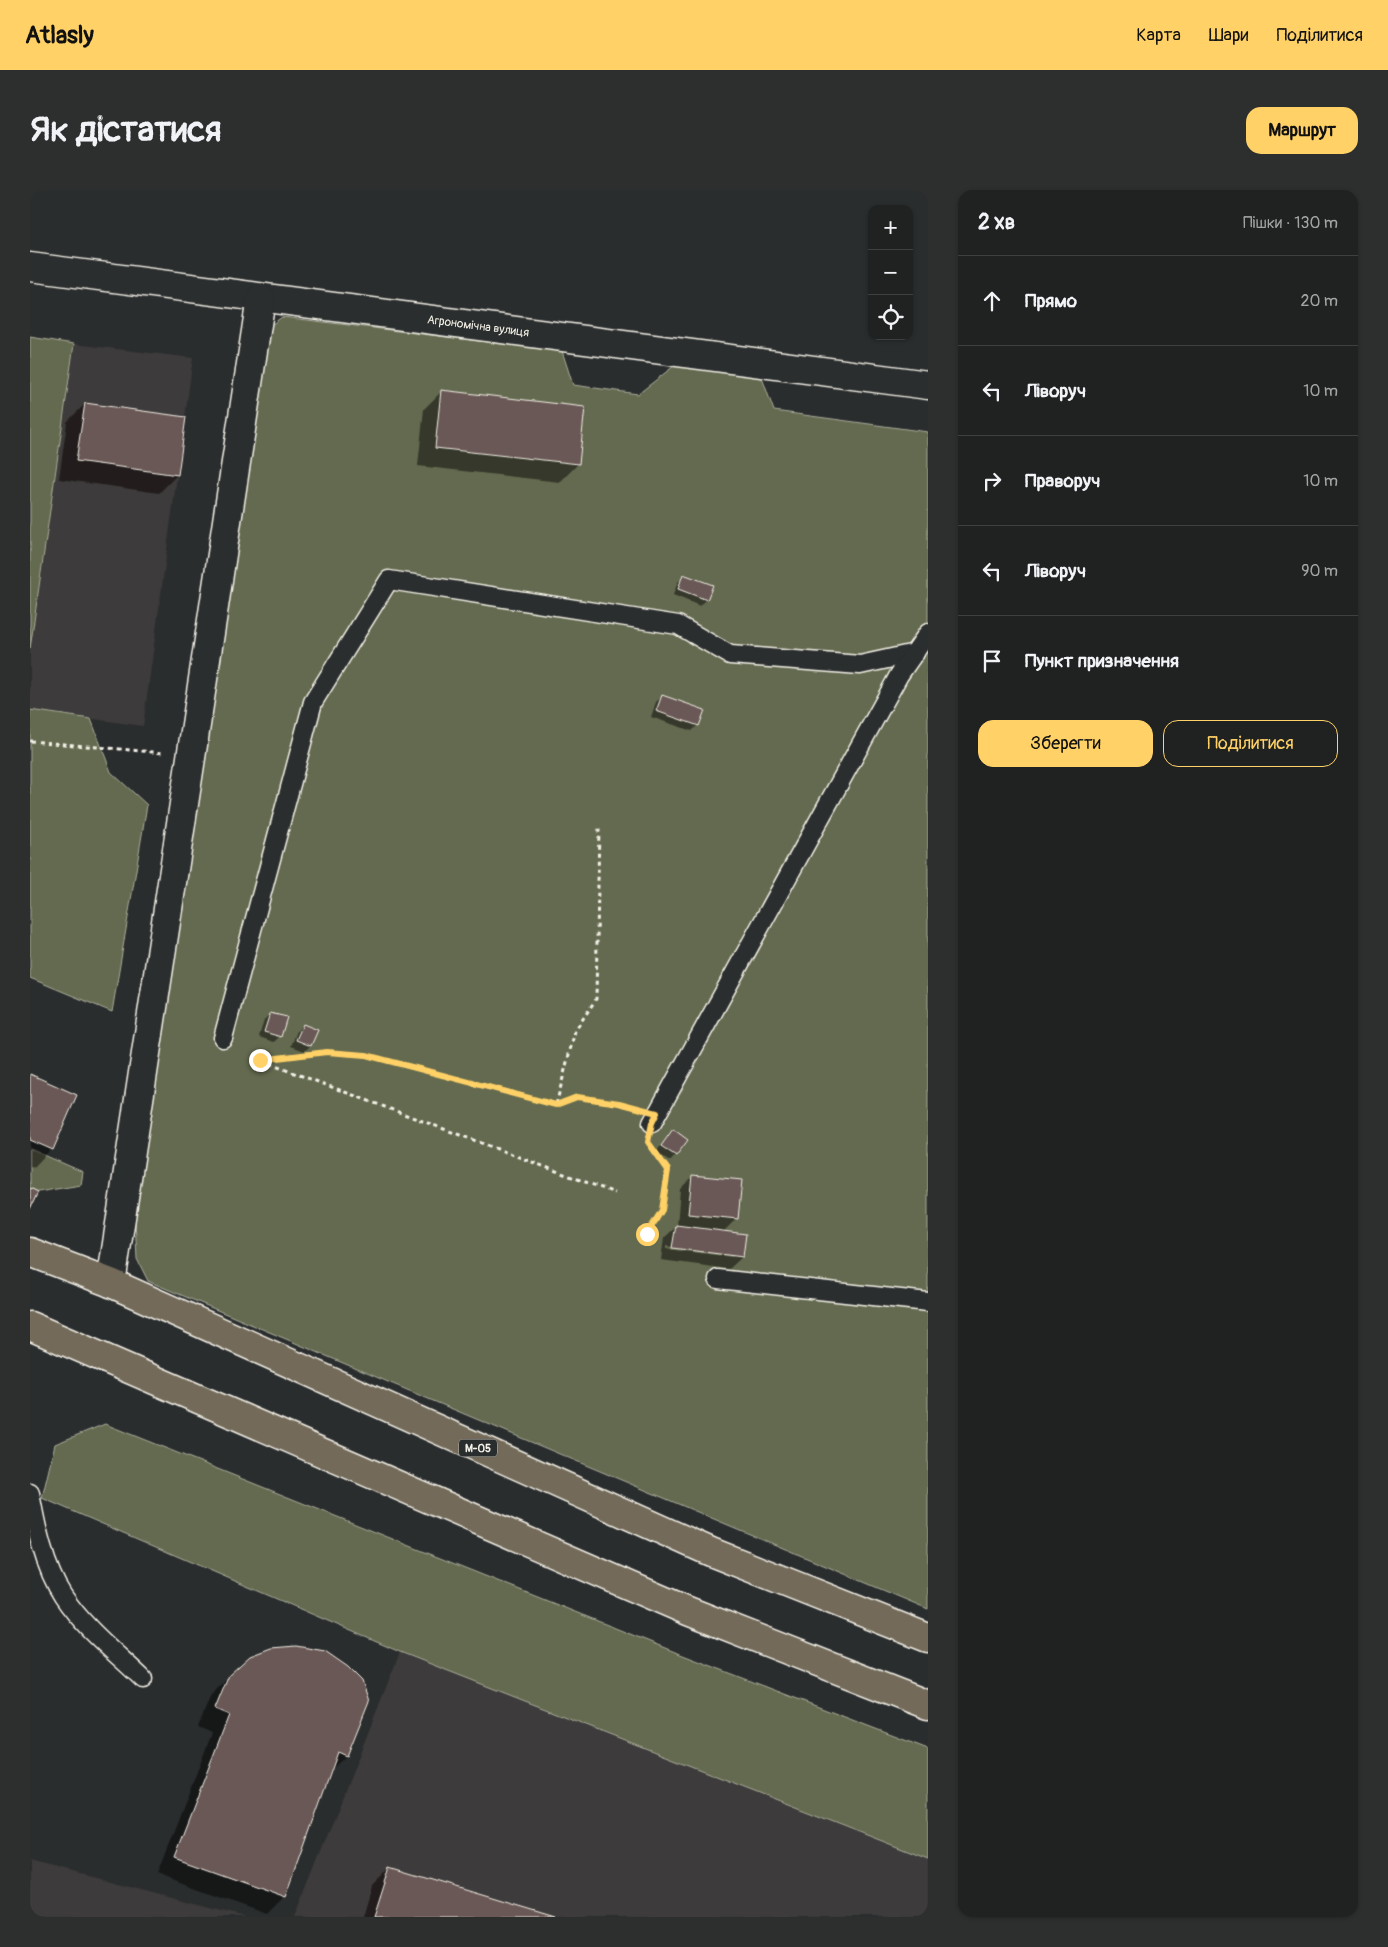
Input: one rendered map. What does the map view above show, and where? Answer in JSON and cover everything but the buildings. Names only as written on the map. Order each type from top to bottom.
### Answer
[{"type":"main road","name":"М-05","points":[[30,1252],[111,1283],[710,1552],[928,1638]]},
{"type":"main road","points":[[31,1329],[688,1612],[928,1705]]},
{"type":"street","name":"Агрономічна вулиця","points":[[30,267],[928,385]]},
{"type":"street","points":[[111,1283],[261,298]]},
{"type":"lane","points":[[223,1038],[312,702],[389,580],[678,625],[730,655],[860,665],[915,653]]},
{"type":"lane","points":[[654,1118],[899,675],[928,633]]},
{"type":"lane","points":[[718,1278],[928,1302]]},
{"type":"lane","points":[[30,1493],[47,1560],[62,1595],[87,1626],[143,1679]]},
{"type":"path","points":[[30,741],[191,756]]},
{"type":"path","points":[[556,1105],[575,1031],[596,999],[599,825]]},
{"type":"path","points":[[615,1192],[260,1060],[327,1052],[366,1055],[556,1105],[577,1097],[619,1103],[654,1118],[648,1142],[668,1170],[662,1210],[647,1234]]},
{"type":"shaded area","points":[[74,344],[193,358],[143,726],[30,710],[30,649]]},
{"type":"shaded area","points":[[400,1652],[928,1859],[928,1917],[295,1917]]},
{"type":"shaded area","points":[[30,1861],[245,1917],[30,1917]]},
{"type":"green space","points":[[282,317],[562,351],[573,385],[638,394],[674,366],[761,375],[774,411],[928,432],[928,1609],[148,1281],[137,1259],[135,1220],[271,325]]},
{"type":"green space","points":[[30,337],[74,344],[30,649]]},
{"type":"green space","points":[[30,710],[91,719],[111,772],[147,805],[112,1012],[30,978]]},
{"type":"green space","points":[[30,1149],[83,1172],[81,1185],[38,1192],[30,1188]]},
{"type":"green space","points":[[105,1424],[675,1652],[928,1749],[928,1859],[400,1652],[42,1498],[55,1444]]},
{"type":"route","points":[[260,1060],[327,1052],[366,1055],[556,1105],[577,1097],[619,1103],[657,1113],[652,1123],[648,1142],[668,1170],[662,1210],[647,1234]]}]
